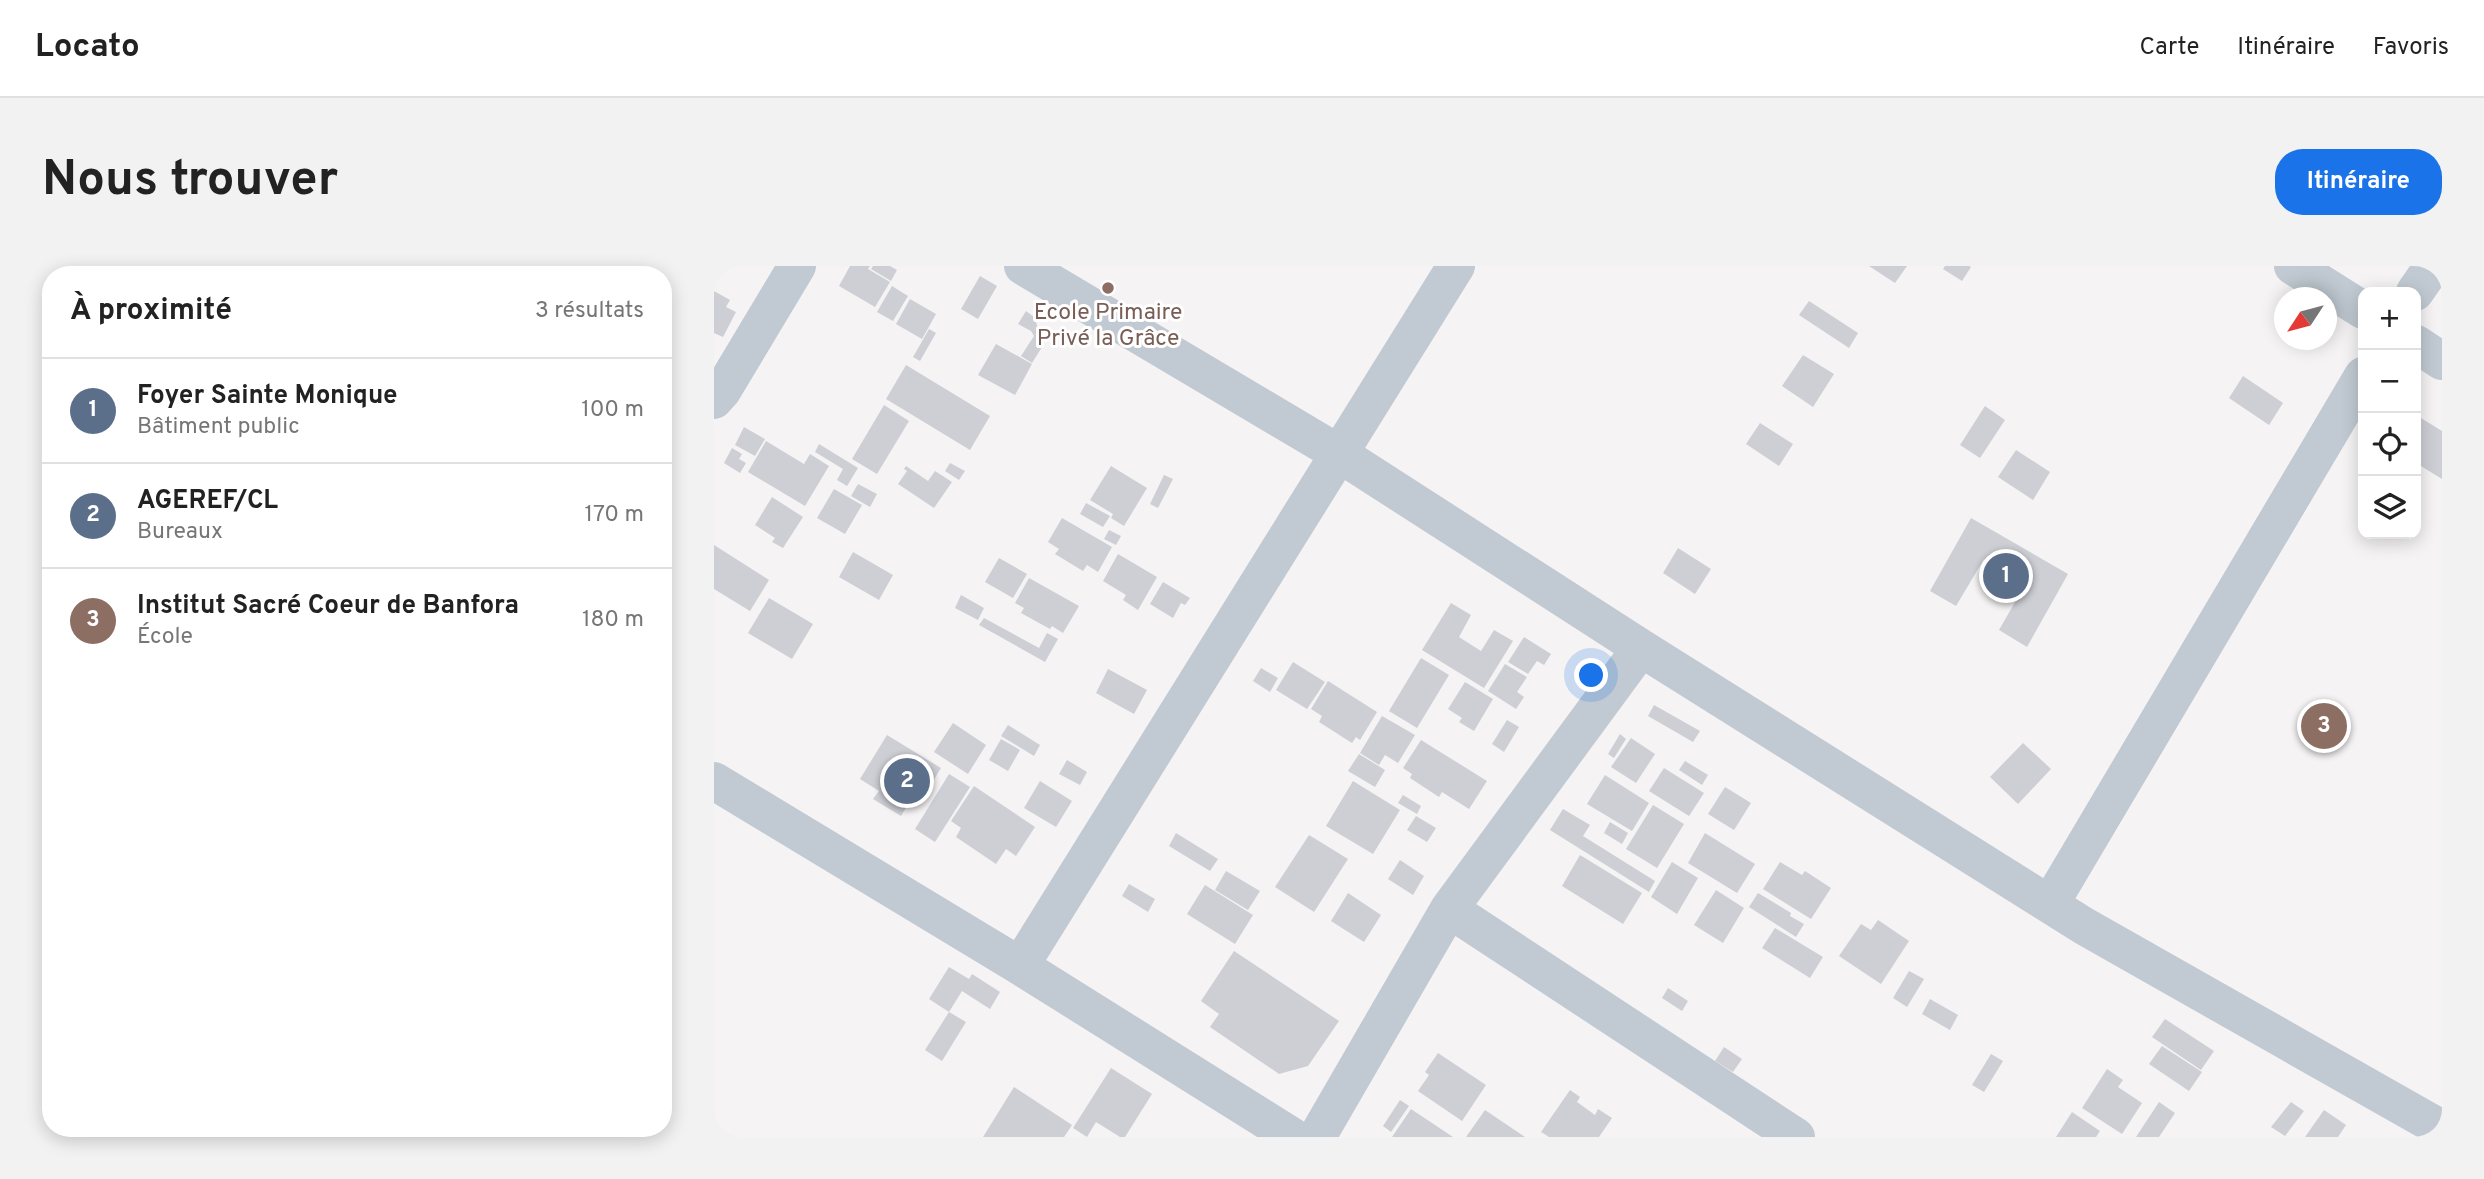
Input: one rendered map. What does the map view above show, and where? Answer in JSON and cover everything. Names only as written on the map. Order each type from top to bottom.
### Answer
[{"type":"street","points":[[714,400],[797,266]]},
{"type":"street","points":[[1023,266],[1338,453],[1641,649],[2084,926],[2442,1129]]},
{"type":"street","points":[[1020,966],[1456,266]]},
{"type":"street","points":[[2293,266],[2358,307]]},
{"type":"street","points":[[2418,287],[2433,266]]},
{"type":"street","points":[[2421,347],[2442,361]]},
{"type":"street","points":[[2050,904],[2358,384]]},
{"type":"street","points":[[1317,1137],[1449,909],[1641,649]]},
{"type":"street","points":[[714,781],[1020,966],[1293,1137]]},
{"type":"street","points":[[1449,909],[1796,1137]]},
{"type":"building","points":[[850,266],[870,266],[868,269],[890,282],[875,307],[839,286]]},
{"type":"building","points":[[873,266],[890,266],[897,270],[891,281],[871,269]]},
{"type":"building","points":[[1869,266],[1907,266],[1895,283]]},
{"type":"building","points":[[1945,266],[1971,267],[1962,281],[1943,269]]},
{"type":"building","points":[[980,276],[997,286],[978,319],[961,309]]},
{"type":"building","points":[[892,286],[908,296],[893,321],[877,312]]},
{"type":"building","points":[[714,291],[730,300],[726,307],[736,312],[723,337],[714,333]]},
{"type":"building","points":[[910,299],[936,314],[922,339],[896,324]]},
{"type":"building","points":[[1809,301],[1858,333],[1849,348],[1799,315]]},
{"type":"building","points":[[1026,311],[1034,317],[1044,344],[1032,363],[1021,356],[1034,336],[1031,331],[1018,324]]},
{"type":"building","points":[[929,329],[936,333],[920,361],[913,357]]},
{"type":"building","points":[[996,344],[1032,364],[1015,395],[978,375]]},
{"type":"building","points":[[1803,355],[1834,374],[1813,407],[1782,386]]},
{"type":"building","points":[[906,365],[990,416],[970,450],[886,399]]},
{"type":"building","points":[[2243,376],[2283,403],[2269,425],[2229,398]]},
{"type":"building","points":[[884,405],[909,421],[877,474],[852,459]]},
{"type":"building","points":[[1985,406],[2005,420],[1980,458],[1960,445]]},
{"type":"building","points":[[2421,418],[2442,431],[2442,479],[2421,466]]},
{"type":"building","points":[[1760,423],[1793,444],[1779,466],[1746,444]]},
{"type":"building","points":[[744,427],[765,439],[755,456],[735,445]]},
{"type":"building","points":[[766,441],[804,464],[810,454],[829,466],[805,506],[748,472]]},
{"type":"building","points":[[819,444],[858,468],[847,486],[837,480],[843,469],[815,452]]},
{"type":"building","points":[[732,448],[742,454],[739,459],[746,463],[740,473],[724,463]]},
{"type":"building","points":[[2016,450],[2050,472],[2033,500],[1998,477]]},
{"type":"building","points":[[950,463],[965,471],[959,480],[945,471]]},
{"type":"building","points":[[906,466],[928,481],[935,471],[952,482],[934,508],[898,484],[907,471],[904,469]]},
{"type":"building","points":[[1111,466],[1147,488],[1124,526],[1111,518],[1113,514],[1090,500]]},
{"type":"building","points":[[1164,475],[1173,479],[1158,508],[1150,504]]},
{"type":"building","points":[[858,484],[877,494],[870,507],[851,496]]},
{"type":"building","points":[[834,489],[862,505],[845,534],[817,518]]},
{"type":"building","points":[[772,497],[803,517],[783,548],[772,542],[775,538],[755,525]]},
{"type":"building","points":[[1086,503],[1110,516],[1103,527],[1080,514]]},
{"type":"building","points":[[1062,518],[1112,547],[1098,572],[1087,565],[1083,571],[1055,554],[1059,549],[1048,542]]},
{"type":"building","points":[[1971,518],[2068,574],[2027,647],[1999,630],[2026,583],[1984,559],[1956,606],[1930,591]]},
{"type":"building","points":[[1109,530],[1121,536],[1116,545],[1104,539]]},
{"type":"building","points":[[714,545],[769,580],[750,611],[714,589]]},
{"type":"building","points":[[1678,548],[1711,569],[1695,594],[1663,573]]},
{"type":"building","points":[[853,552],[893,575],[879,600],[839,577]]},
{"type":"building","points":[[1118,554],[1157,577],[1138,610],[1123,600],[1126,595],[1103,581]]},
{"type":"building","points":[[999,558],[1027,574],[1013,598],[985,582]]},
{"type":"building","points":[[1029,578],[1079,606],[1063,633],[1021,613],[1024,608],[1015,603]]},
{"type":"building","points":[[1163,582],[1190,598],[1185,605],[1181,603],[1173,618],[1150,604]]},
{"type":"building","points":[[961,595],[984,608],[978,620],[955,608]]},
{"type":"building","points":[[769,598],[813,624],[792,659],[748,633]]},
{"type":"building","points":[[1451,603],[1471,615],[1459,637],[1481,651],[1494,630],[1513,641],[1484,688],[1422,650]]},
{"type":"building","points":[[984,618],[1039,648],[1047,633],[1058,639],[1045,662],[979,625]]},
{"type":"building","points":[[1524,637],[1551,654],[1544,665],[1537,661],[1528,674],[1508,662]]},
{"type":"building","points":[[1421,658],[1449,675],[1417,728],[1389,711]]},
{"type":"building","points":[[1293,662],[1325,682],[1307,709],[1276,690]]},
{"type":"building","points":[[1505,664],[1527,677],[1517,692],[1524,697],[1516,709],[1488,691]]},
{"type":"building","points":[[1261,668],[1278,678],[1270,692],[1253,681]]},
{"type":"building","points":[[1108,669],[1147,690],[1134,714],[1096,693]]},
{"type":"building","points":[[1328,681],[1377,712],[1360,740],[1356,737],[1352,743],[1319,722],[1322,716],[1311,709]]},
{"type":"building","points":[[1465,682],[1493,699],[1474,731],[1459,722],[1462,718],[1448,709]]},
{"type":"building","points":[[1654,705],[1700,731],[1693,742],[1648,716]]},
{"type":"building","points":[[1382,716],[1415,735],[1398,763],[1385,755],[1379,765],[1360,753]]},
{"type":"building","points":[[1507,720],[1519,727],[1504,752],[1492,744]]},
{"type":"building","points":[[953,723],[986,745],[968,774],[934,752]]},
{"type":"building","points":[[1008,725],[1040,745],[1034,756],[1001,736]]},
{"type":"building","points":[[1620,734],[1626,739],[1614,758],[1608,754]]},
{"type":"building","points":[[887,735],[941,768],[918,806],[910,801],[901,816],[873,799],[879,791],[860,779]]},
{"type":"building","points":[[1631,738],[1655,754],[1636,783],[1611,767]]},
{"type":"building","points":[[1001,739],[1020,750],[1008,771],[989,760]]},
{"type":"building","points":[[1421,740],[1487,781],[1469,809],[1442,792],[1439,797],[1410,778],[1412,774],[1403,768]]},
{"type":"building","points":[[2023,743],[2051,769],[2018,804],[1990,777]]},
{"type":"building","points":[[1359,754],[1385,770],[1375,787],[1348,771]]},
{"type":"building","points":[[1067,760],[1087,772],[1080,785],[1059,774]]},
{"type":"building","points":[[1685,761],[1708,775],[1702,785],[1679,770]]},
{"type":"building","points":[[1664,768],[1704,793],[1689,816],[1649,791]]},
{"type":"building","points":[[949,774],[970,787],[935,842],[915,829]]},
{"type":"building","points":[[1605,775],[1649,803],[1632,831],[1587,804]]},
{"type":"building","points":[[1040,781],[1072,801],[1056,827],[1024,808]]},
{"type":"building","points":[[1353,781],[1400,810],[1373,854],[1326,826]]},
{"type":"building","points":[[974,786],[1035,827],[1016,856],[1006,849],[996,864],[956,837],[961,828],[951,821]]},
{"type":"building","points":[[1725,787],[1751,803],[1734,830],[1708,814]]},
{"type":"building","points":[[1403,795],[1421,806],[1417,814],[1398,803]]},
{"type":"building","points":[[1653,805],[1684,824],[1657,868],[1626,849]]},
{"type":"building","points":[[1563,809],[1590,825],[1583,836],[1655,881],[1649,892],[1550,830]]},
{"type":"building","points":[[1416,816],[1436,828],[1427,842],[1407,830]]},
{"type":"building","points":[[1610,822],[1628,833],[1622,844],[1604,833]]},
{"type":"building","points":[[1176,833],[1218,859],[1210,871],[1169,846]]},
{"type":"building","points":[[1705,833],[1755,864],[1737,893],[1688,863]]},
{"type":"building","points":[[1309,835],[1348,859],[1314,912],[1275,887]]},
{"type":"building","points":[[1580,855],[1642,893],[1623,924],[1562,886]]},
{"type":"building","points":[[1400,860],[1424,876],[1413,895],[1388,879]]},
{"type":"building","points":[[1672,862],[1698,878],[1677,914],[1651,897]]},
{"type":"building","points":[[1780,862],[1802,875],[1805,871],[1831,888],[1811,919],[1763,889]]},
{"type":"building","points":[[1226,871],[1260,891],[1248,910],[1215,890]]},
{"type":"building","points":[[1129,884],[1155,899],[1148,912],[1122,896]]},
{"type":"building","points":[[1205,885],[1253,915],[1235,944],[1187,914]]},
{"type":"building","points":[[1716,890],[1744,908],[1723,943],[1694,925]]},
{"type":"building","points":[[1348,893],[1381,915],[1364,942],[1331,921]]},
{"type":"building","points":[[1758,893],[1804,924],[1796,937],[1749,907]]},
{"type":"building","points":[[1878,920],[1909,941],[1881,984],[1839,956],[1861,924],[1871,930]]},
{"type":"building","points":[[1775,928],[1823,957],[1810,978],[1762,948]]},
{"type":"building","points":[[1234,951],[1339,1021],[1308,1066],[1279,1074],[1210,1027],[1219,1014],[1201,1001]]},
{"type":"building","points":[[949,967],[969,979],[972,974],[1000,992],[990,1009],[962,991],[949,1012],[929,999]]},
{"type":"building","points":[[1909,971],[1924,979],[1907,1007],[1893,998]]},
{"type":"building","points":[[1668,988],[1688,1001],[1682,1011],[1662,998]]},
{"type":"building","points":[[1930,999],[1958,1015],[1950,1030],[1922,1014]]},
{"type":"building","points":[[949,1012],[966,1022],[942,1061],[925,1050]]},
{"type":"building","points":[[2165,1019],[2214,1051],[2201,1070],[2152,1037]]},
{"type":"building","points":[[2162,1046],[2202,1072],[2189,1091],[2149,1064]]},
{"type":"building","points":[[1724,1047],[1742,1059],[1733,1072],[1715,1061]]},
{"type":"building","points":[[1438,1053],[1486,1085],[1462,1121],[1418,1091],[1429,1075],[1425,1072]]},
{"type":"building","points":[[1991,1054],[2003,1061],[1984,1092],[1972,1085]]},
{"type":"building","points":[[1111,1068],[1152,1094],[1125,1137],[1120,1137],[1096,1122],[1087,1137],[1073,1128]]},
{"type":"building","points":[[2107,1069],[2123,1080],[2118,1087],[2142,1103],[2122,1134],[2082,1108]]},
{"type":"building","points":[[1014,1087],[1072,1125],[1064,1137],[983,1137]]},
{"type":"building","points":[[1570,1090],[1580,1097],[1577,1102],[1595,1115],[1598,1109],[1612,1118],[1599,1137],[1549,1137],[1541,1132]]},
{"type":"building","points":[[1400,1100],[1409,1106],[1391,1132],[1383,1126]]},
{"type":"building","points":[[2159,1102],[2175,1113],[2159,1137],[2136,1137]]},
{"type":"building","points":[[2291,1102],[2304,1111],[2285,1136],[2271,1127]]},
{"type":"building","points":[[1411,1109],[1453,1137],[1392,1137]]},
{"type":"building","points":[[1485,1110],[1525,1137],[1466,1137]]},
{"type":"building","points":[[2324,1110],[2346,1125],[2338,1137],[2305,1137]]},
{"type":"building","points":[[2072,1112],[2100,1131],[2096,1137],[2056,1137]]},
{"type":"place","name":"Ecole Primaire Privé la Grâce","points":[[1108,288]]},
{"type":"place","name":"Foyer Sainte Monique","points":[[2006,576]]},
{"type":"place","name":"Institut Sacré Coeur de Banfora","points":[[2324,726]]},
{"type":"place","name":"AGEREF/CL","points":[[907,781]]}]
